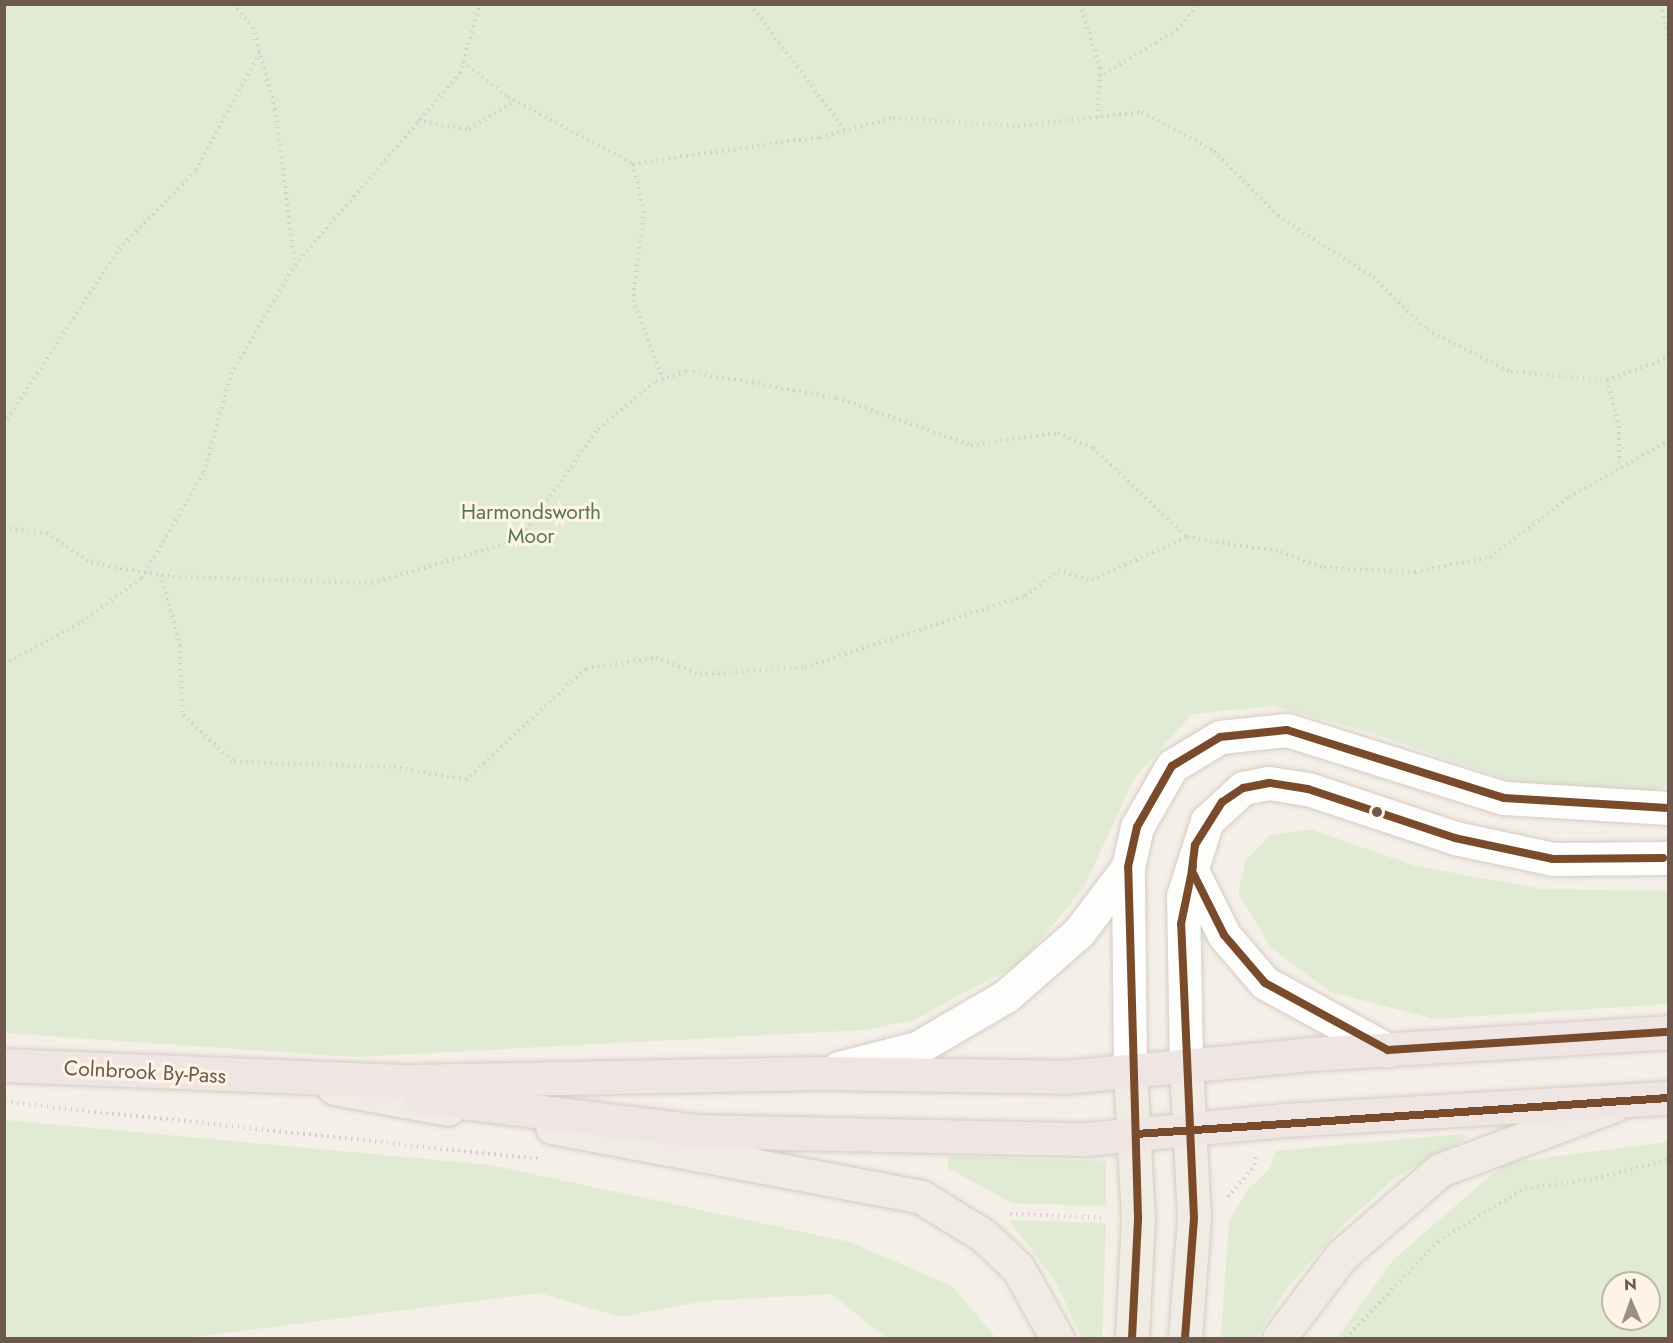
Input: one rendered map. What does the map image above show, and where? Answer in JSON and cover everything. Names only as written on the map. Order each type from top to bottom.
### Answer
[{"type":"highway","points":[[285,1079],[820,1073],[1064,1077],[1388,1050],[1668,1032]]},
{"type":"highway","name":"Colnbrook By-Pass","points":[[4,1065],[285,1079]]},
{"type":"highway","points":[[285,1079],[696,1131],[992,1139],[1133,1134],[1668,1098]]},
{"type":"main road","points":[[1185,1066],[1194,1218],[1185,1338]]},
{"type":"main road","points":[[1130,1071],[1138,1218],[1132,1338]]},
{"type":"main road","points":[[285,1079],[921,1197],[984,1235],[1018,1268],[1057,1338]]},
{"type":"main road","points":[[1279,1338],[1341,1256],[1440,1170],[1625,1101]]},
{"type":"street","points":[[1130,1071],[1128,867],[1137,826],[1172,766],[1220,737],[1248,730],[1287,730],[1504,798],[1668,808]]},
{"type":"street","points":[[1185,1066],[1181,924],[1195,845],[1222,802],[1243,788],[1269,783],[1308,789],[1455,838],[1553,858],[1668,858]]},
{"type":"street","points":[[820,1073],[917,1048],[965,1025],[1079,932],[1128,867]]},
{"type":"street","points":[[1192,871],[1224,935],[1264,983],[1388,1050]]},
{"type":"path","points":[[233,4],[253,27],[275,109],[295,265]]},
{"type":"path","points":[[4,664],[82,622],[145,572],[204,472],[231,374],[295,265],[460,73],[480,4]]},
{"type":"path","points":[[750,4],[845,130]]},
{"type":"path","points":[[1080,4],[1099,77],[1097,118]]},
{"type":"path","points":[[1099,77],[1177,30],[1198,4]]},
{"type":"path","points":[[1662,4],[1668,44]]},
{"type":"path","points":[[4,424],[119,249],[196,170],[260,52]]},
{"type":"path","points":[[463,62],[515,101],[633,164],[845,130],[893,118],[1018,126],[1142,112],[1214,150],[1278,216],[1373,277],[1427,330],[1511,372],[1607,380],[1668,358]]},
{"type":"path","points":[[417,121],[469,129],[515,101]]},
{"type":"path","points":[[633,164],[644,211],[633,300],[663,379]]},
{"type":"path","points":[[4,528],[48,533],[91,563],[161,575],[372,583],[519,540],[598,429],[663,379],[687,371],[837,398],[971,446],[1058,434],[1092,448],[1187,537]]},
{"type":"path","points":[[1607,380],[1619,426],[1619,465]]},
{"type":"path","points":[[161,575],[180,645],[183,715],[234,762],[394,767],[466,780],[586,668],[656,658],[700,674],[805,667],[1025,596],[1058,571],[1092,580],[1187,537],[1281,552],[1324,568],[1415,572],[1490,557],[1619,465],[1668,441]]},
{"type":"path","points":[[4,1101],[542,1159]]},
{"type":"path","points":[[1227,1202],[1255,1166],[1257,1154]]},
{"type":"path","points":[[1346,1338],[1438,1242],[1525,1188],[1590,1180],[1668,1160]]},
{"type":"path","points":[[1001,1208],[1020,1216],[1111,1218]]},
{"type":"green space","name":"Harmondsworth Moor","points":[[5,5],[1668,5],[1668,786],[1650,791],[1512,781],[1368,732],[1273,706],[1192,714],[1135,777],[1084,887],[1023,961],[914,1020],[863,1030],[354,1057],[5,1033]]},
{"type":"green space","points":[[1312,830],[1416,866],[1541,889],[1668,891],[1668,1004],[1434,1019],[1331,992],[1270,947],[1238,892],[1246,860],[1270,835]]},
{"type":"green space","points":[[5,1120],[490,1165],[850,1242],[952,1286],[996,1338],[886,1338],[832,1294],[704,1301],[620,1317],[540,1293],[185,1338],[5,1338]]},
{"type":"green space","points":[[1462,1134],[1467,1138],[1396,1177],[1341,1227],[1286,1289],[1256,1338],[1221,1338],[1229,1222],[1247,1190],[1270,1169],[1275,1151]]},
{"type":"green space","points":[[1668,1142],[1668,1338],[1337,1338],[1392,1261],[1505,1163]]},
{"type":"green space","points":[[949,1156],[1106,1161],[1106,1206],[1012,1203],[948,1168]]},
{"type":"green space","points":[[1009,1220],[1106,1223],[1102,1338],[1082,1338],[1055,1281]]},
{"type":"transit line","points":[[1132,1338],[1138,1218],[1128,867],[1137,827],[1172,766],[1220,737],[1287,730],[1504,798],[1668,808]]},
{"type":"transit line","points":[[1663,858],[1553,859],[1455,838],[1308,789],[1269,783],[1243,788],[1222,802],[1195,845],[1192,871],[1224,935],[1265,983],[1388,1050],[1668,1032]]},
{"type":"transit line","points":[[1185,1338],[1194,1218],[1181,924],[1193,866]]},
{"type":"transit line","points":[[1136,1134],[1668,1098]]}]
